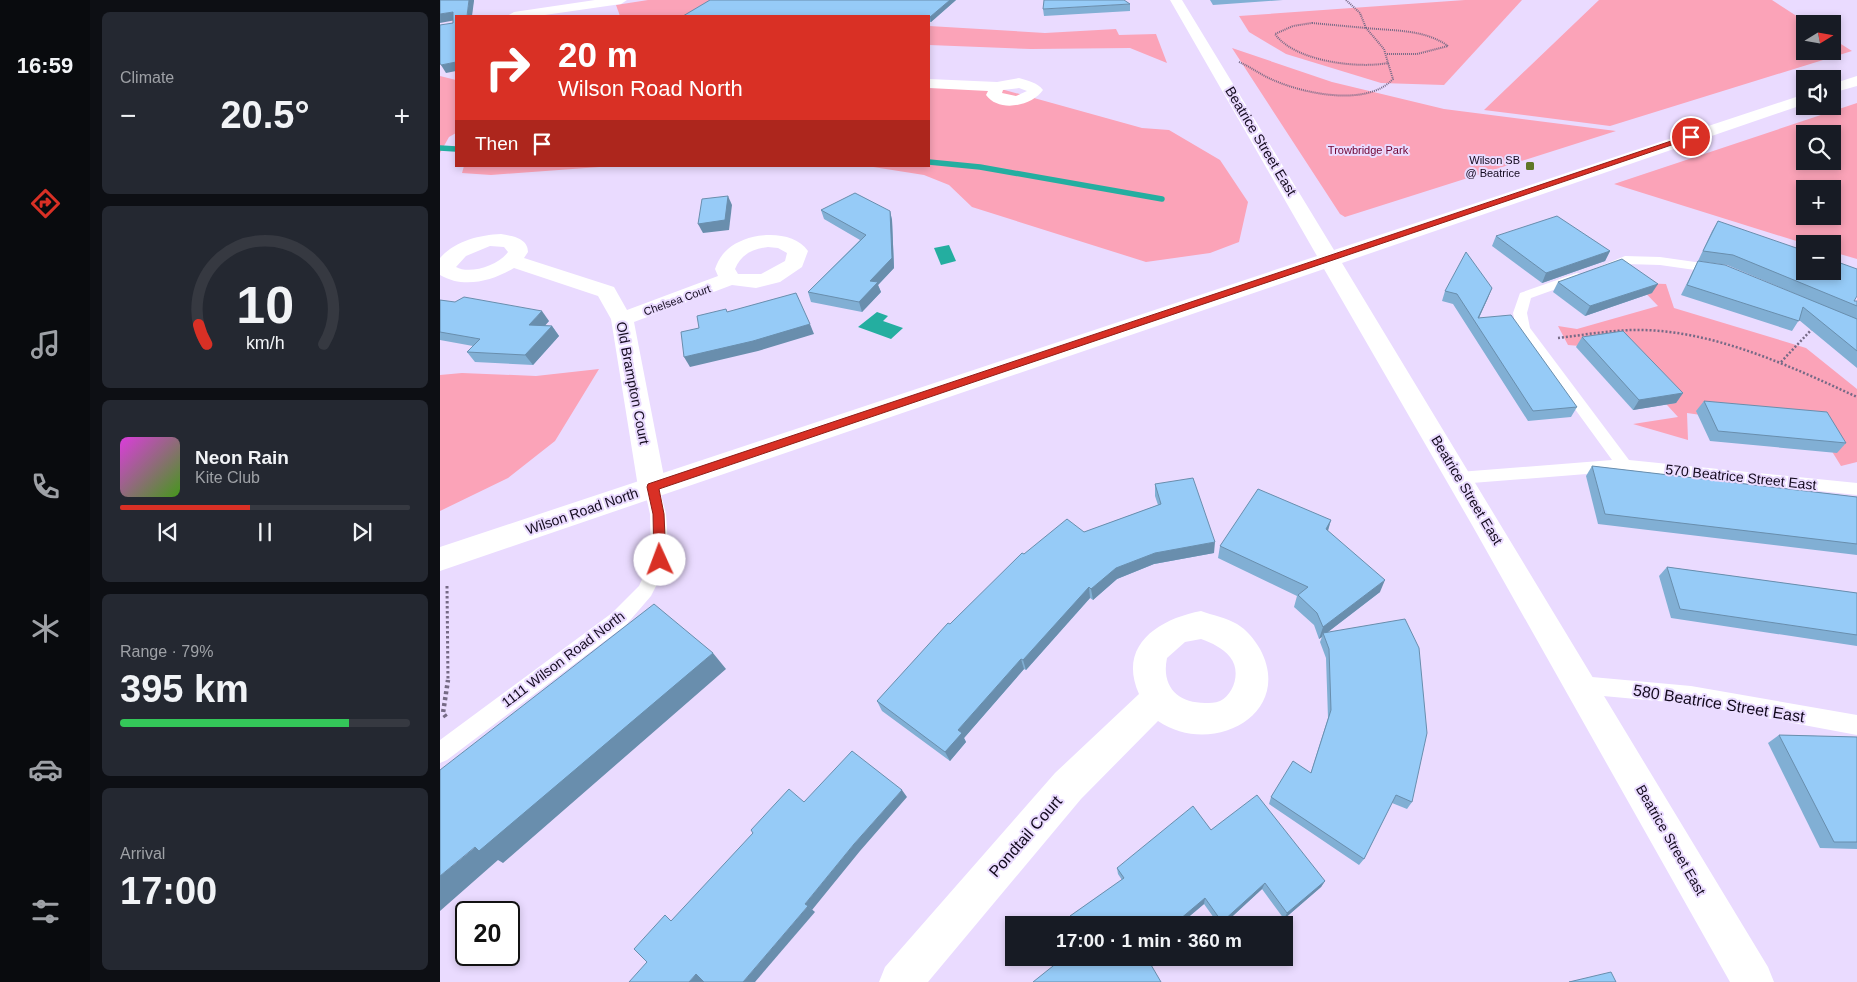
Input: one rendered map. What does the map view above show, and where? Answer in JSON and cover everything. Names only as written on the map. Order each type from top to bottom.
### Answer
[{"type":"street","points":[[524,15],[621,0]]},
{"type":"street","name":"Beatrice Street East","points":[[1176,0],[1330,258],[1754,982]]},
{"type":"street","points":[[1841,86],[1857,81]]},
{"type":"street","points":[[930,84],[997,87]]},
{"type":"street","name":"Wilson Road North","points":[[440,559],[1796,101]]},
{"type":"street","name":"Old Brampton Court","points":[[512,261],[606,292],[622,319],[652,487]]},
{"type":"street","name":"Chelsea Court","points":[[622,319],[730,278]]},
{"type":"street","name":"Pondtail Court","points":[[900,982],[1068,786],[1158,698]]},
{"type":"lane","points":[[1624,465],[1523,328],[1520,314],[1525,296],[1625,260],[1660,261],[1722,270],[1731,274]]},
{"type":"lane","name":"570 Beatrice Street East","points":[[1459,478],[1624,465],[1857,490]]},
{"type":"lane","name":"1111 Wilson Road North","points":[[440,753],[619,619],[645,591],[660,560],[658,514],[652,487]]},
{"type":"lane","name":"580 Beatrice Street East","points":[[1581,685],[1692,695],[1857,725]]},
{"type":"path","points":[[1236,61],[1254,68],[1276,81],[1318,93],[1332,95],[1382,90],[1389,86],[1393,74],[1388,63],[1387,54],[1383,45],[1367,28],[1359,10],[1346,0]]},
{"type":"path","points":[[1387,54],[1417,54],[1448,46],[1434,38],[1414,33],[1313,23],[1285,28],[1275,34],[1277,40],[1283,46],[1298,53],[1362,66],[1380,66],[1388,63]]},
{"type":"path","points":[[1781,362],[1814,327]]},
{"type":"path","points":[[1532,341],[1631,330],[1689,335],[1781,362],[1857,397]]},
{"type":"path","points":[[447,586],[449,676],[443,714],[466,733]]},
{"type":"green space","points":[[648,0],[715,0],[810,15],[620,15],[616,5]]},
{"type":"green space","points":[[1465,0],[1522,0],[1444,85],[1381,83],[1286,54],[1249,32],[1239,16]]},
{"type":"green space","points":[[1599,0],[1772,0],[1796,16],[1796,60],[1823,60],[1610,126],[1484,110]]},
{"type":"green space","points":[[930,26],[1045,33],[1116,29],[1119,35],[1156,34],[1167,63],[1130,48],[1031,49],[930,45]]},
{"type":"green space","points":[[1841,44],[1852,51],[1841,54]]},
{"type":"green space","name":"Trowbridge Park","points":[[1232,48],[1332,82],[1444,109],[1616,131],[1345,217],[1340,214]]},
{"type":"green space","points":[[440,76],[455,80],[455,134],[449,137],[440,153]]},
{"type":"green space","points":[[930,84],[994,87],[1142,128],[1169,130],[1220,160],[1248,202],[1239,242],[1210,253],[1146,262],[972,207],[949,185],[924,175],[873,167],[930,167]]},
{"type":"green space","points":[[1857,103],[1857,259],[1841,254],[1841,235],[1796,235],[1796,241],[1614,184],[1821,115],[1841,115],[1841,108]]},
{"type":"green space","points":[[464,167],[599,167],[491,175],[462,173]]},
{"type":"green space","points":[[1636,283],[1666,284],[1674,308],[1806,348],[1857,389],[1857,462],[1841,466],[1820,432],[1687,413],[1688,440],[1633,424],[1678,417],[1616,349],[1568,345],[1558,326],[1577,329],[1658,306]]},
{"type":"green space","points":[[599,369],[555,441],[508,478],[440,511],[440,375],[462,373],[536,376]]},
{"type":"shaded area","points":[[949,245],[956,261],[941,265],[934,248]]},
{"type":"shaded area","points":[[877,312],[888,316],[883,321],[903,328],[891,339],[858,327]]},
{"type":"building","points":[[440,0],[469,0],[467,15],[455,15],[455,62],[441,65],[440,25],[453,23],[453,12],[440,14]]},
{"type":"building","points":[[710,0],[950,0],[930,17],[930,15],[685,15]]},
{"type":"building","points":[[1044,0],[1124,0],[1130,4],[1043,9]]},
{"type":"building","points":[[855,193],[890,211],[892,258],[870,281],[878,282],[859,302],[808,292],[866,235],[821,210]]},
{"type":"building","points":[[728,196],[725,220],[698,224],[702,199]]},
{"type":"building","points":[[1557,216],[1610,251],[1546,273],[1496,236]]},
{"type":"building","points":[[1718,221],[1796,248],[1796,280],[1841,280],[1841,263],[1857,269],[1857,296],[1854,301],[1857,301],[1857,306],[1733,255],[1703,251]]},
{"type":"building","points":[[1466,252],[1492,288],[1478,318],[1511,315],[1577,407],[1533,411],[1457,294],[1445,291]]},
{"type":"building","points":[[1622,259],[1658,284],[1590,306],[1558,282]]},
{"type":"building","points":[[1698,261],[1725,265],[1857,319],[1857,351],[1803,307],[1799,321],[1687,285]]},
{"type":"building","points":[[796,293],[810,324],[753,341],[684,357],[681,332],[699,328],[697,316],[726,309],[727,312]]},
{"type":"building","points":[[464,297],[542,311],[529,325],[552,326],[525,355],[467,352],[480,339],[440,332],[440,300],[455,302]]},
{"type":"building","points":[[1623,331],[1683,393],[1639,400],[1582,337]]},
{"type":"building","points":[[1704,401],[1827,412],[1846,443],[1718,431]]},
{"type":"building","points":[[1592,466],[1857,497],[1857,544],[1605,514]]},
{"type":"building","points":[[1193,478],[1215,542],[1155,553],[1116,568],[1091,589],[1089,587],[1023,660],[1021,659],[958,730],[962,733],[945,752],[877,701],[948,623],[950,624],[1022,553],[1024,554],[1067,519],[1084,532],[1161,504],[1155,484]]},
{"type":"building","points":[[1258,489],[1331,520],[1326,529],[1385,580],[1323,627],[1317,613],[1298,595],[1308,587],[1220,546]]},
{"type":"building","points":[[1667,567],[1857,593],[1857,635],[1680,609]]},
{"type":"building","points":[[654,604],[713,653],[479,851],[475,847],[440,876],[440,770]]},
{"type":"building","points":[[1405,619],[1419,648],[1427,733],[1412,802],[1396,795],[1364,859],[1271,797],[1293,761],[1311,773],[1331,710],[1329,649],[1323,633]]},
{"type":"building","points":[[1779,735],[1857,737],[1857,842],[1834,842]]},
{"type":"building","points":[[852,751],[902,790],[854,844],[805,904],[808,906],[743,982],[704,982],[696,974],[689,982],[629,982],[647,962],[634,949],[665,915],[671,921],[753,833],[751,830],[789,789],[804,802]]},
{"type":"building","points":[[1257,795],[1325,881],[1287,913],[1265,883],[1229,916],[1218,916],[1205,898],[1184,916],[1070,916],[1124,878],[1117,868],[1193,806],[1211,830]]},
{"type":"building","points":[[1053,966],[1152,966],[1161,982],[1033,982]]},
{"type":"building","points":[[1611,972],[1616,982],[1569,982]]},
{"type":"waterway","points":[[440,148],[455,149]]},
{"type":"waterway","points":[[930,162],[980,167],[1162,199]]},
{"type":"place","name":"Wilson SB @ Beatrice","points":[[1530,166]]},
{"type":"route","points":[[660,560],[658,514],[652,487],[1691,137]]}]
